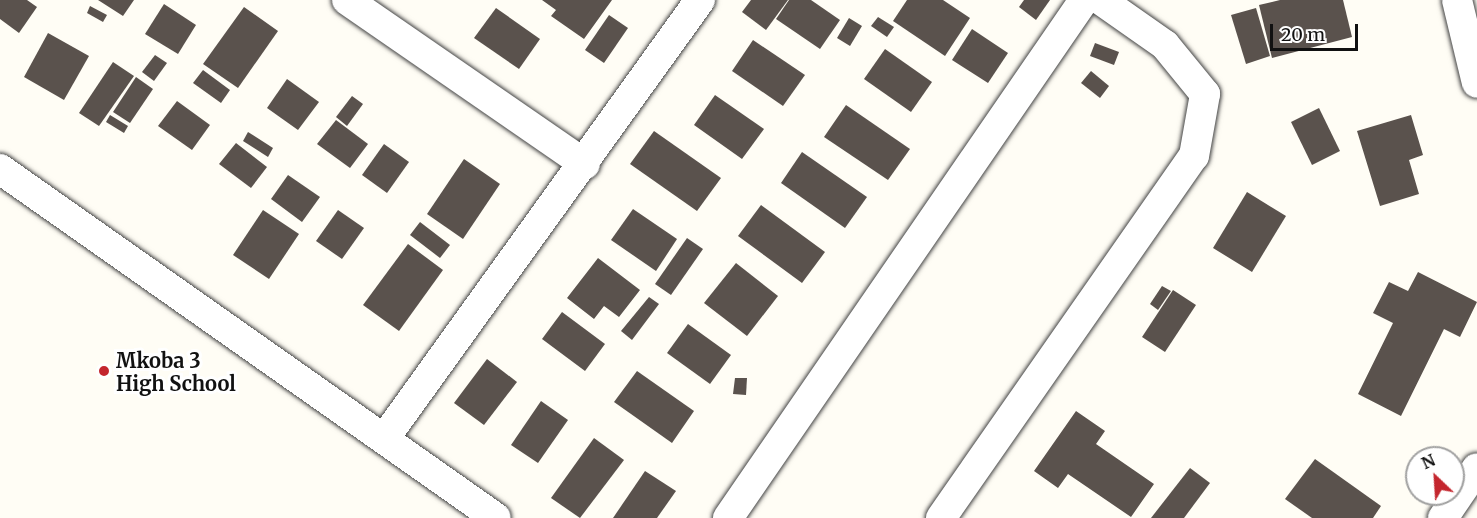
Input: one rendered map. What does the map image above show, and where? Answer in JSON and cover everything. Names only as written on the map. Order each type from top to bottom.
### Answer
[{"type":"street","points":[[347,0],[585,164]]},
{"type":"street","points":[[384,439],[585,164],[700,0]]},
{"type":"street","points":[[728,518],[1084,0]]},
{"type":"street","points":[[941,518],[1194,156],[1205,94],[1165,45],[1101,0]]},
{"type":"street","points":[[1457,0],[1475,66]]},
{"type":"street","points":[[0,169],[496,518]]},
{"type":"street","points":[[1443,518],[1477,468]]},
{"type":"building","points":[[0,0],[27,0],[37,7],[19,33],[0,19]]},
{"type":"building","points":[[98,0],[134,0],[123,16]]},
{"type":"building","points":[[542,0],[612,0],[584,39],[551,16],[556,10]]},
{"type":"building","points":[[751,0],[788,0],[766,30],[742,12]]},
{"type":"building","points":[[789,0],[811,0],[840,20],[820,49],[776,19]]},
{"type":"building","points":[[907,0],[943,0],[970,18],[945,56],[893,21]]},
{"type":"building","points":[[1024,0],[1050,0],[1036,20],[1019,7]]},
{"type":"building","points":[[1280,0],[1343,0],[1352,37],[1272,58],[1259,5]]},
{"type":"building","points":[[164,4],[196,25],[178,54],[145,34]]},
{"type":"building","points":[[90,6],[107,15],[103,22],[87,13]]},
{"type":"building","points":[[244,7],[278,31],[238,88],[203,64]]},
{"type":"building","points":[[496,8],[540,39],[519,69],[474,38]]},
{"type":"building","points":[[1256,8],[1270,56],[1246,64],[1231,15]]},
{"type":"building","points":[[609,15],[628,28],[604,63],[585,50]]},
{"type":"building","points":[[878,17],[894,27],[887,37],[871,26]]},
{"type":"building","points":[[849,18],[862,26],[850,46],[837,38]]},
{"type":"building","points":[[972,29],[1008,53],[988,83],[952,60]]},
{"type":"building","points":[[48,33],[89,56],[64,100],[24,77]]},
{"type":"building","points":[[753,40],[805,75],[783,106],[732,71]]},
{"type":"building","points":[[1095,43],[1119,52],[1114,65],[1090,56]]},
{"type":"building","points":[[885,49],[932,82],[911,112],[864,79]]},
{"type":"building","points":[[155,55],[167,63],[154,81],[142,72]]},
{"type":"building","points":[[113,62],[134,76],[99,126],[79,113]]},
{"type":"building","points":[[203,70],[230,90],[221,103],[193,83]]},
{"type":"building","points":[[1091,71],[1109,86],[1100,98],[1081,83]]},
{"type":"building","points":[[136,77],[153,89],[130,123],[113,112]]},
{"type":"building","points":[[287,79],[319,102],[298,130],[267,108]]},
{"type":"building","points":[[715,95],[764,129],[742,159],[694,125]]},
{"type":"building","points":[[352,96],[363,104],[347,126],[336,117]]},
{"type":"building","points":[[177,101],[210,125],[192,150],[158,126]]},
{"type":"building","points":[[846,105],[910,149],[888,180],[824,137]]},
{"type":"building","points":[[1319,108],[1340,151],[1312,165],[1291,122]]},
{"type":"building","points":[[110,115],[128,126],[124,133],[106,122]]},
{"type":"building","points":[[1411,115],[1423,155],[1409,160],[1419,194],[1380,206],[1357,131]]},
{"type":"building","points":[[336,120],[368,144],[350,168],[317,144]]},
{"type":"building","points":[[654,131],[721,178],[697,211],[630,164]]},
{"type":"building","points":[[248,132],[273,148],[268,157],[243,141]]},
{"type":"building","points":[[236,143],[267,167],[251,188],[219,164]]},
{"type":"building","points":[[384,144],[409,162],[387,193],[362,175]]},
{"type":"building","points":[[802,152],[867,197],[845,228],[781,183]]},
{"type":"building","points":[[464,159],[500,184],[463,239],[427,214]]},
{"type":"building","points":[[288,175],[320,197],[302,222],[271,199]]},
{"type":"building","points":[[1247,192],[1286,216],[1252,272],[1213,248]]},
{"type":"building","points":[[761,205],[825,252],[802,283],[738,236]]},
{"type":"building","points":[[633,209],[677,239],[656,271],[611,240]]},
{"type":"building","points":[[263,210],[299,234],[269,279],[233,255]]},
{"type":"building","points":[[338,210],[364,228],[342,259],[316,241]]},
{"type":"building","points":[[420,222],[450,245],[440,258],[410,235]]},
{"type":"building","points":[[687,238],[703,249],[671,295],[655,284]]},
{"type":"building","points":[[408,244],[443,270],[399,331],[363,305]]},
{"type":"building","points":[[598,258],[640,290],[619,317],[604,306],[594,319],[567,298]]},
{"type":"building","points":[[736,263],[778,296],[747,336],[704,303]]},
{"type":"building","points":[[1418,272],[1477,302],[1460,337],[1444,329],[1401,416],[1358,394],[1393,323],[1373,313],[1389,282],[1408,291]]},
{"type":"building","points":[[1162,286],[1171,291],[1158,310],[1150,304]]},
{"type":"building","points":[[1173,290],[1196,305],[1165,352],[1142,337]]},
{"type":"building","points":[[649,297],[659,304],[632,340],[621,331]]},
{"type":"building","points":[[562,312],[605,344],[585,371],[542,339]]},
{"type":"building","points":[[688,324],[731,355],[710,384],[667,353]]},
{"type":"building","points":[[487,359],[517,382],[484,425],[454,403]]},
{"type":"building","points":[[637,371],[694,411],[672,443],[614,402]]},
{"type":"building","points":[[735,378],[747,378],[746,395],[733,394]]},
{"type":"building","points":[[541,401],[568,420],[538,463],[511,445]]},
{"type":"building","points":[[1076,411],[1105,431],[1096,444],[1154,484],[1131,517],[1068,474],[1058,488],[1034,471]]},
{"type":"building","points":[[594,438],[624,460],[580,518],[551,498]]},
{"type":"building","points":[[1315,459],[1381,506],[1373,518],[1312,518],[1285,499]]},
{"type":"building","points":[[1190,468],[1210,483],[1184,518],[1151,518]]},
{"type":"building","points":[[645,471],[676,491],[657,518],[613,518]]},
{"type":"place","name":"Mkoba 3 High School","points":[[104,371]]}]
